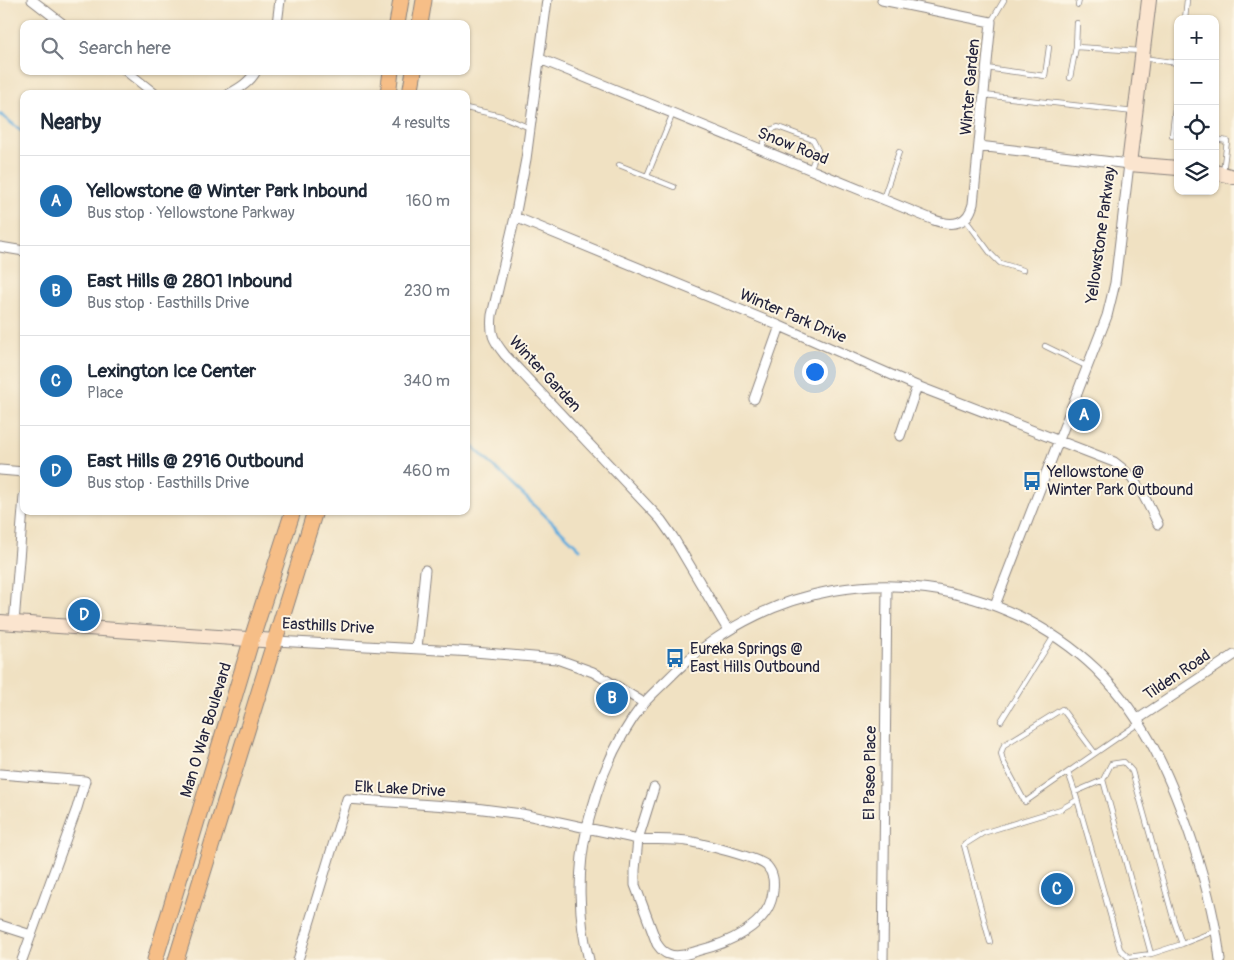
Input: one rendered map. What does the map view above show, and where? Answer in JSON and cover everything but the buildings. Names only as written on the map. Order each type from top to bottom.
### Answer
[{"type":"main road","points":[[398,20],[401,0]]},
{"type":"main road","points":[[421,20],[424,0]]},
{"type":"main road","points":[[389,90],[390,75]]},
{"type":"main road","points":[[411,90],[413,75]]},
{"type":"main road","name":"Man O War Boulevard","points":[[154,960],[252,638],[292,515]]},
{"type":"main road","points":[[176,960],[314,515]]},
{"type":"street","points":[[32,0],[58,20]]},
{"type":"street","points":[[278,20],[280,0]]},
{"type":"street","name":"Winter Garden","points":[[547,0],[526,159],[515,218],[492,315],[493,337],[505,355],[661,520],[728,630]]},
{"type":"street","name":"Winter Garden","points":[[882,0],[991,22],[979,146],[1129,164]]},
{"type":"street","name":"Yellowstone Parkway","points":[[995,605],[1088,367],[1114,291],[1149,0]]},
{"type":"street","name":"Snow Road","points":[[540,59],[944,224],[952,224],[965,219]]},
{"type":"street","points":[[131,75],[150,90]]},
{"type":"street","points":[[236,90],[254,75]]},
{"type":"street","points":[[965,219],[971,211],[973,204],[979,146]]},
{"type":"street","points":[[1129,164],[1174,168]]},
{"type":"street","name":"Winter Park Drive","points":[[515,218],[780,326],[917,386],[1114,462],[1126,471],[1143,494],[1158,524]]},
{"type":"street","points":[[0,247],[20,250]]},
{"type":"street","points":[[754,399],[780,326]]},
{"type":"street","points":[[900,436],[917,386]]},
{"type":"street","points":[[0,470],[20,472]]},
{"type":"street","points":[[7,622],[21,515]]},
{"type":"street","points":[[417,648],[425,570]]},
{"type":"street","points":[[589,960],[584,936],[581,897],[586,828],[606,768],[644,704],[681,665],[700,649],[728,630],[769,608],[806,596],[839,589],[886,586],[931,588],[995,605],[1027,620],[1054,636],[1094,668],[1114,688],[1139,721],[1152,743],[1184,816],[1201,869],[1216,931],[1220,960]]},
{"type":"street","name":"El Paseo Place","points":[[883,960],[886,586]]},
{"type":"street","name":"Easthills Drive","points":[[7,622],[276,641],[417,648],[557,659],[593,672],[644,704]]},
{"type":"street","name":"Tilden Road","points":[[1139,721],[1234,655]]},
{"type":"street","points":[[0,774],[84,781],[77,808],[22,960]]},
{"type":"street","points":[[586,828],[638,839],[689,841],[762,863],[772,874],[774,882],[770,904],[749,928],[735,938],[714,947],[680,955],[666,954],[657,944],[635,885],[634,870],[638,839],[654,788]]},
{"type":"street","name":"Elk Lake Drive","points":[[298,960],[347,799],[475,808],[522,814],[586,828]]},
{"type":"street","points":[[0,925],[30,935]]},
{"type":"lane","points":[[991,22],[1004,0]]},
{"type":"lane","points":[[1185,15],[1187,0]]},
{"type":"lane","points":[[1070,78],[1076,47],[1077,23]]},
{"type":"lane","points":[[1076,47],[1142,54],[1174,61]]},
{"type":"lane","points":[[986,68],[1045,76],[1049,48]]},
{"type":"lane","points":[[984,95],[1135,112]]},
{"type":"lane","points":[[470,109],[501,116],[530,128]]},
{"type":"lane","points":[[647,176],[672,113]]},
{"type":"lane","points":[[1174,117],[1172,135],[1174,135]]},
{"type":"lane","points":[[761,149],[770,130],[778,126],[813,140],[818,150],[810,170]]},
{"type":"lane","points":[[1219,140],[1227,141],[1224,174]]},
{"type":"lane","points":[[883,199],[899,152]]},
{"type":"lane","points":[[620,165],[674,187]]},
{"type":"lane","points":[[965,219],[1000,263],[1023,270]]},
{"type":"lane","points":[[1045,346],[1088,367]]},
{"type":"lane","points":[[1001,721],[1054,636]]},
{"type":"lane","points":[[1095,753],[1062,709],[1004,745],[1001,753],[1003,761],[1025,802],[1095,753],[1139,721]]},
{"type":"lane","points":[[1075,792],[1103,780],[1111,764],[1124,762],[1132,771],[1182,944]]},
{"type":"lane","points":[[1068,772],[1120,949],[1128,957],[1151,954],[1216,931]]},
{"type":"lane","points":[[1103,780],[1151,954]]},
{"type":"lane","points":[[990,942],[964,845],[983,833],[1061,809],[1077,800]]},
{"type":"waterway","points":[[0,114],[20,130]]},
{"type":"waterway","points":[[470,444],[580,549]]},
{"type":"place","name":"Yellowstone @ Winter Park Inbound","points":[[1084,415]]},
{"type":"place","name":"Yellowstone @ Winter Park Outbound","points":[[1032,481]]},
{"type":"place","name":"East Hills @ 2916 Outbound","points":[[84,615]]},
{"type":"place","name":"Eureka Springs @ East Hills Outbound","points":[[675,658]]},
{"type":"place","name":"East Hills @ 2801 Inbound","points":[[612,698]]},
{"type":"place","name":"Lexington Ice Center","points":[[1057,889]]}]
